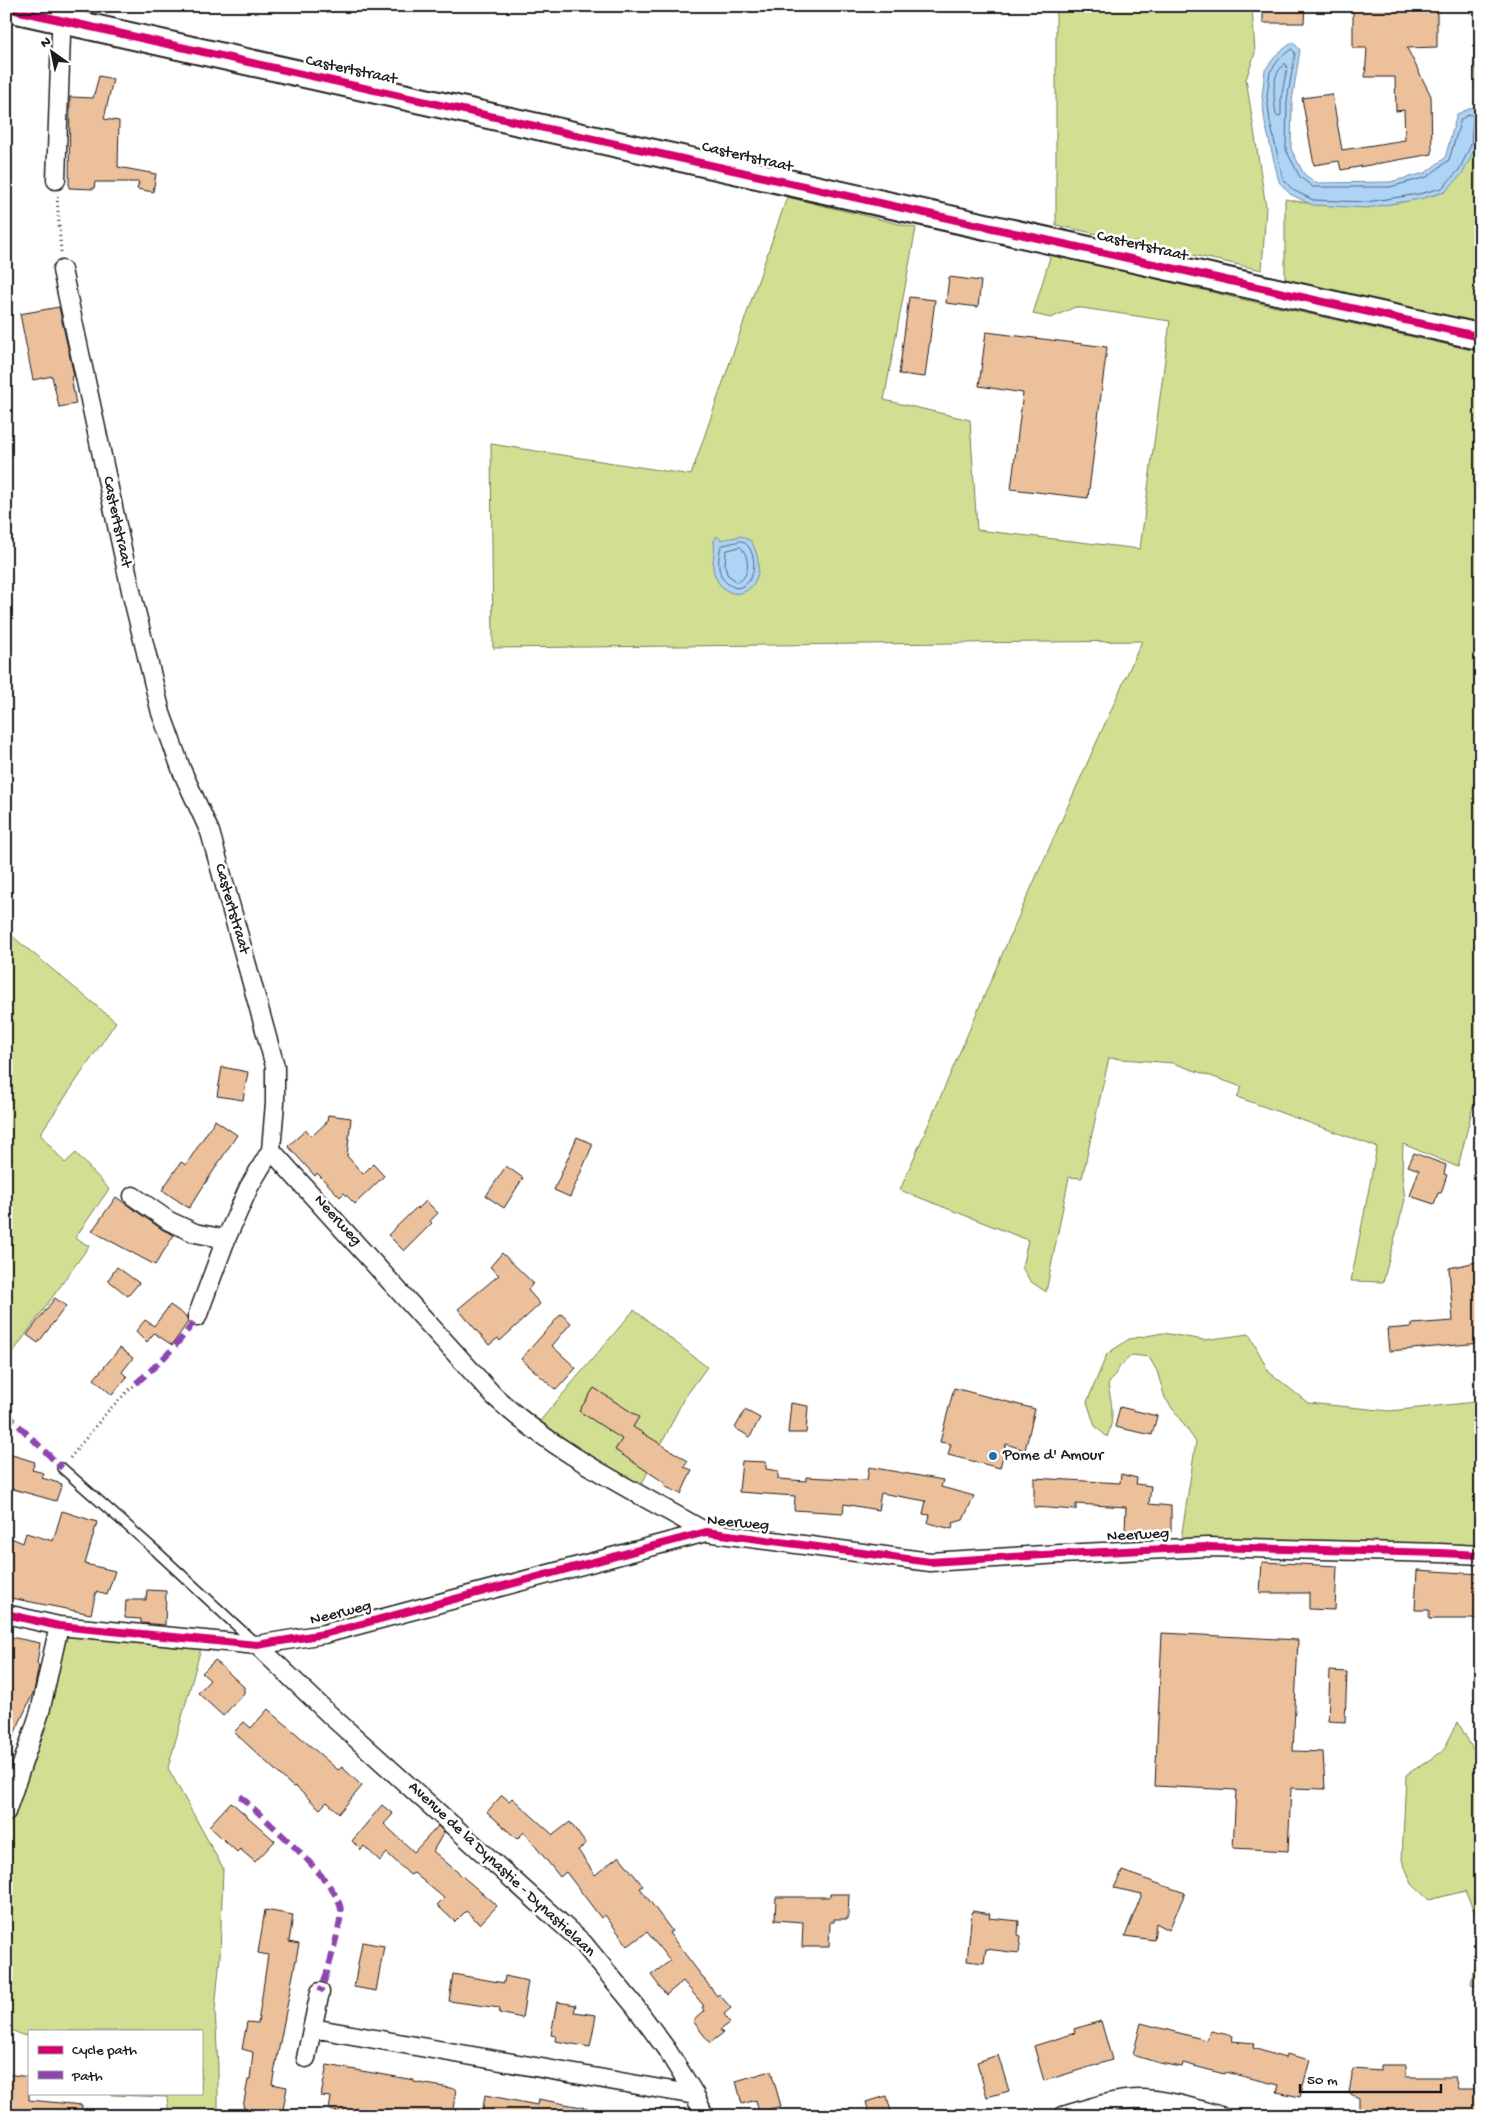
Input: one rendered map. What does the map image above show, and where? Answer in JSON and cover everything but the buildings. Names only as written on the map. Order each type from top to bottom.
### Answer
[{"type":"main road","name":"Castertstraat","points":[[6,8],[62,13],[1481,338]]},
{"type":"street","points":[[56,180],[62,13]]},
{"type":"street","name":"Castertstraat","points":[[62,270],[132,595],[162,713],[182,771],[210,832],[275,1066],[275,1103],[271,1150]]},
{"type":"street","points":[[197,1317],[226,1239],[249,1187],[271,1150]]},
{"type":"street","name":"Neerweg","points":[[271,1150],[494,1396],[519,1419],[561,1450],[706,1532],[930,1562],[1207,1547],[1440,1552],[1481,1555]]},
{"type":"street","points":[[133,1196],[169,1221],[195,1234],[226,1239]]},
{"type":"street","name":"Neerweg","points":[[6,1614],[59,1626],[257,1645],[324,1634],[706,1532]]},
{"type":"street","points":[[6,1812],[40,1712],[59,1626]]},
{"type":"street","name":"Avenue de la Dynastie - Dynastielaan","points":[[257,1645],[330,1715],[583,1943],[634,2005],[667,2050],[695,2095],[704,2116]]},
{"type":"street","points":[[306,2058],[320,1992]]},
{"type":"street","points":[[312,2028],[695,2095]]},
{"type":"street","points":[[1062,2116],[1098,2105],[1142,2099],[1180,2104],[1221,2116]]},
{"type":"lane","points":[[62,1468],[156,1551],[257,1645]]},
{"type":"path","points":[[56,180],[62,270]]},
{"type":"path","points":[[69,1458],[107,1412],[136,1383]]},
{"type":"green space","points":[[1056,6],[1252,6],[1255,53],[1246,79],[1266,207],[1262,270],[1056,225]]},
{"type":"green space","points":[[1474,46],[1481,47],[1481,323],[1285,280],[1285,199],[1326,205],[1365,206],[1404,202],[1445,192],[1476,146],[1478,105]]},
{"type":"green space","points":[[787,197],[916,228],[884,400],[970,420],[977,530],[1140,549],[1170,321],[1075,307],[1051,318],[1033,314],[1051,254],[1241,299],[1481,352],[1481,1106],[1473,1106],[1458,1167],[1403,1144],[1402,1174],[1405,1200],[1383,1282],[1351,1281],[1377,1147],[1237,1097],[1242,1087],[1173,1063],[1109,1058],[1082,1178],[1069,1177],[1046,1292],[1030,1281],[1022,1267],[1028,1240],[900,1190],[1024,904],[1142,641],[493,648],[491,444],[691,475]]},
{"type":"green space","points":[[6,931],[116,1022],[40,1134],[65,1163],[76,1153],[109,1189],[75,1238],[89,1246],[6,1362]]},
{"type":"green space","points":[[634,1310],[707,1367],[683,1400],[640,1488],[539,1422]]},
{"type":"green space","points":[[1163,1333],[1204,1340],[1249,1334],[1269,1372],[1308,1403],[1390,1411],[1475,1402],[1476,1362],[1481,1362],[1481,1547],[1181,1539],[1196,1442],[1165,1398],[1157,1371],[1149,1357],[1132,1355],[1121,1365],[1108,1385],[1112,1405],[1112,1418],[1107,1437],[1095,1426],[1087,1402],[1107,1354],[1129,1339]]},
{"type":"green space","points":[[73,1634],[201,1648],[168,1768],[223,1868],[220,1957],[215,2010],[218,2111],[220,2116],[169,2115],[167,2097],[110,2094],[202,2094],[202,2030],[28,2030],[28,2036],[12,2030],[8,2020],[6,1834],[66,1638]]},
{"type":"green space","points":[[1458,1722],[1478,1759],[1481,1759],[1481,1927],[1465,1891],[1429,1900],[1412,1884],[1402,1860],[1406,1775],[1443,1751]]},
{"type":"green space","points":[[1481,1927],[1481,1987],[1471,1984]]},
{"type":"water","points":[[1293,42],[1300,50],[1292,101],[1291,149],[1304,174],[1316,183],[1390,182],[1425,173],[1445,158],[1457,114],[1478,105],[1476,146],[1463,173],[1445,192],[1420,199],[1367,208],[1312,205],[1290,194],[1279,182],[1265,123],[1262,96],[1265,70],[1277,54]]},
{"type":"water","points":[[717,536],[721,540],[741,536],[751,541],[757,557],[758,571],[755,582],[748,589],[740,593],[731,592],[722,587],[715,576],[713,567],[714,541]]},
{"type":"marked path","points":[[136,1383],[169,1352],[197,1317]]},
{"type":"marked path","points":[[6,1413],[62,1468]]},
{"type":"marked path","points":[[240,1796],[298,1850],[314,1867],[337,1898],[341,1916],[330,1964],[320,1992]]},
{"type":"cycle path","points":[[6,8],[1481,337]]},
{"type":"cycle path","points":[[6,1614],[59,1626],[257,1645],[324,1634],[706,1532],[930,1562],[1207,1547],[1481,1555]]},
{"type":"place","name":"Pome d' Amour","points":[[993,1456]]}]
